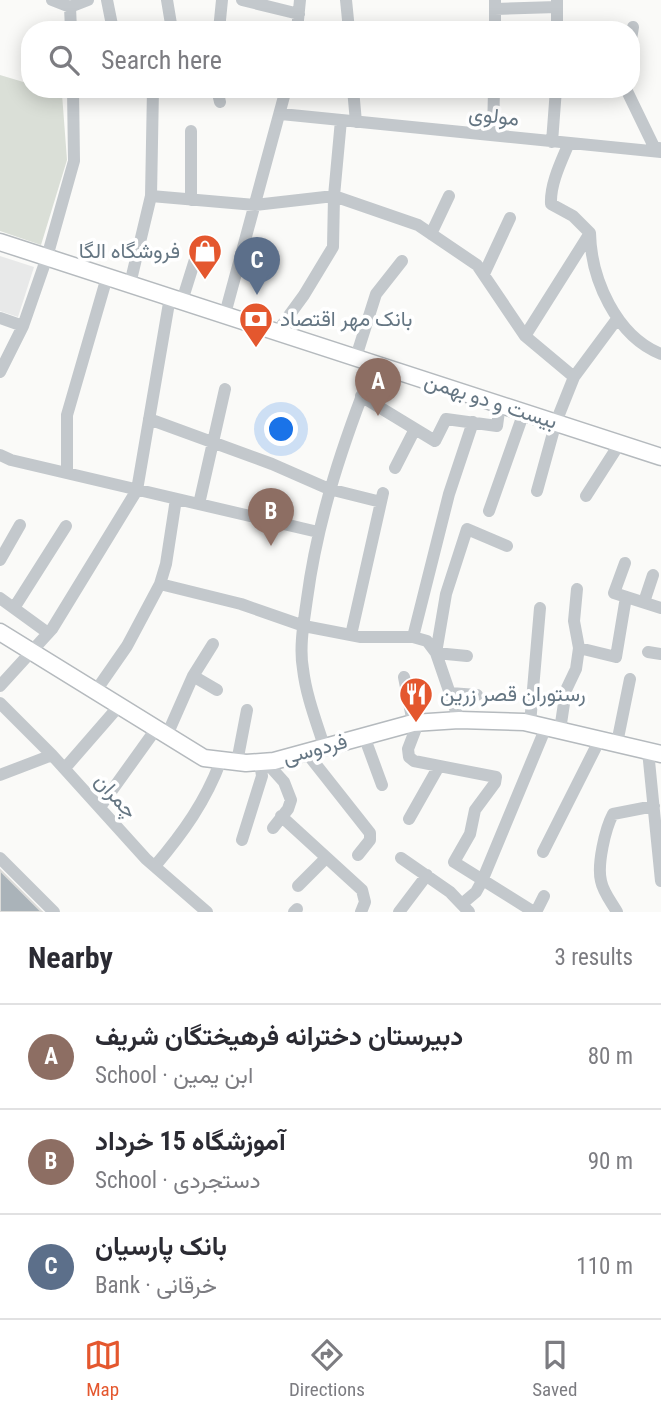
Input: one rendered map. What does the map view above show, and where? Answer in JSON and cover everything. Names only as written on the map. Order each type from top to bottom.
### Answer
[{"type":"main road","name":"بیست و دو بهمن","points":[[0,242],[661,457]]},
{"type":"main road","name":"فردوسی","points":[[0,632],[204,758],[263,762],[415,723],[459,720],[530,724],[655,752]]},
{"type":"street","points":[[52,0],[70,7],[88,0]]},
{"type":"street","points":[[107,0],[111,21]]},
{"type":"street","points":[[167,0],[170,21]]},
{"type":"street","points":[[220,21],[222,0]]},
{"type":"street","points":[[243,0],[299,14]]},
{"type":"street","points":[[298,21],[300,0]]},
{"type":"street","points":[[346,0],[348,21]]},
{"type":"street","points":[[495,5],[557,4]]},
{"type":"street","points":[[70,7],[71,21]]},
{"type":"street","points":[[0,372],[23,326],[47,257],[74,161],[72,98]]},
{"type":"street","points":[[130,284],[151,197],[153,98]]},
{"type":"street","points":[[225,314],[284,98]]},
{"type":"street","points":[[354,98],[356,122]]},
{"type":"street","points":[[493,135],[494,98]]},
{"type":"street","points":[[552,142],[555,98]]},
{"type":"street","points":[[631,98],[659,149]]},
{"type":"street","name":"مولوی","points":[[281,114],[552,142],[659,149]]},
{"type":"street","points":[[277,332],[304,295],[333,247],[334,197],[341,120]]},
{"type":"street","points":[[191,131],[191,200]]},
{"type":"street","points":[[569,143],[557,172],[551,204],[573,216],[590,233],[590,251],[598,277],[617,319],[642,342],[661,354]]},
{"type":"street","points":[[431,234],[449,196]]},
{"type":"street","points":[[151,197],[255,205],[334,197],[418,225],[477,265],[525,336],[574,377]]},
{"type":"street","points":[[484,274],[510,218]]},
{"type":"street","points":[[525,336],[590,233]]},
{"type":"street","points":[[0,686],[48,633],[137,490],[149,419],[176,299],[198,250]]},
{"type":"street","points":[[356,357],[376,294],[402,261]]},
{"type":"street","points":[[67,473],[67,415],[107,276]]},
{"type":"street","points":[[0,318],[23,326]]},
{"type":"street","points":[[537,491],[556,422],[574,377],[617,319]]},
{"type":"street","points":[[324,747],[302,667],[304,626],[318,532],[329,489],[375,362]]},
{"type":"street","points":[[199,504],[225,389]]},
{"type":"street","points":[[361,396],[435,441],[446,419],[497,426],[500,404]]},
{"type":"street","points":[[489,510],[524,412]]},
{"type":"street","points":[[149,419],[272,464],[329,489],[382,498],[351,635]]},
{"type":"street","points":[[413,637],[449,494],[473,422]]},
{"type":"street","points":[[395,468],[415,429]]},
{"type":"street","points":[[586,496],[620,443]]},
{"type":"street","points":[[0,454],[10,460],[318,532]]},
{"type":"street","points":[[261,519],[267,496]]},
{"type":"street","points":[[94,692],[127,646],[160,584],[166,564],[176,499]]},
{"type":"street","points":[[0,560],[20,524]]},
{"type":"street","points":[[14,608],[66,526]]},
{"type":"street","points":[[436,653],[446,594],[467,529],[507,546]]},
{"type":"street","points":[[625,563],[614,593],[661,608]]},
{"type":"street","points":[[644,602],[653,575]]},
{"type":"street","points":[[160,584],[241,604],[304,626],[361,637],[413,637],[427,641],[436,653],[459,720]]},
{"type":"street","points":[[401,858],[427,875],[466,908],[482,881],[553,729],[576,669],[579,648],[575,621],[577,589]]},
{"type":"street","points":[[579,648],[616,657],[626,597]]},
{"type":"street","points":[[0,598],[48,633]]},
{"type":"street","points":[[530,724],[540,608]]},
{"type":"street","points":[[100,807],[161,732],[213,644]]},
{"type":"street","points":[[436,653],[467,656]]},
{"type":"street","points":[[192,676],[217,690]]},
{"type":"street","points":[[404,677],[415,723],[408,749],[409,757],[414,761],[496,777],[495,783],[475,810],[470,834],[454,862],[535,912],[544,896]]},
{"type":"street","points":[[543,852],[608,741],[630,679]]},
{"type":"street","points":[[450,693],[477,695]]},
{"type":"street","name":"چمران","points":[[0,703],[65,768],[155,866],[207,912]]},
{"type":"street","points":[[65,768],[119,706]]},
{"type":"street","points":[[155,866],[183,833],[229,761],[247,710]]},
{"type":"street","points":[[364,736],[382,785]]},
{"type":"street","points":[[306,752],[369,833],[370,840],[358,855]]},
{"type":"street","points":[[655,752],[654,806],[661,881]]},
{"type":"street","points":[[0,775],[52,755]]},
{"type":"street","points":[[263,762],[284,782],[291,800],[288,809],[273,828]]},
{"type":"street","points":[[242,840],[262,776],[263,762]]},
{"type":"street","points":[[409,819],[439,766]]},
{"type":"street","points":[[617,912],[601,885],[600,873],[608,822],[613,814],[654,806]]},
{"type":"street","points":[[281,817],[362,890],[365,902],[361,912]]},
{"type":"street","points":[[0,858],[49,910]]},
{"type":"street","points":[[298,886],[326,858]]},
{"type":"street","points":[[399,912],[427,875]]},
{"type":"shaded area","points":[[0,75],[21,81],[21,98],[62,98],[67,160],[41,245],[0,231]]},
{"type":"shaded area","points":[[0,256],[34,267],[18,317],[0,311]]},
{"type":"building","points":[[0,870],[42,912],[0,912]]},
{"type":"place","name":"فروشگاه الگا","points":[[205,281]]},
{"type":"place","name":"بانک پارسیان","points":[[257,295]]},
{"type":"place","name":"بانک مهر اقتصاد","points":[[256,349]]},
{"type":"place","name":"دبیرستان دخترانه فرهیختگان شریف","points":[[378,416]]},
{"type":"place","name":"آموزشگاه 15 خرداد","points":[[271,546]]},
{"type":"place","name":"رستوران قصر زرین","points":[[416,724]]}]
